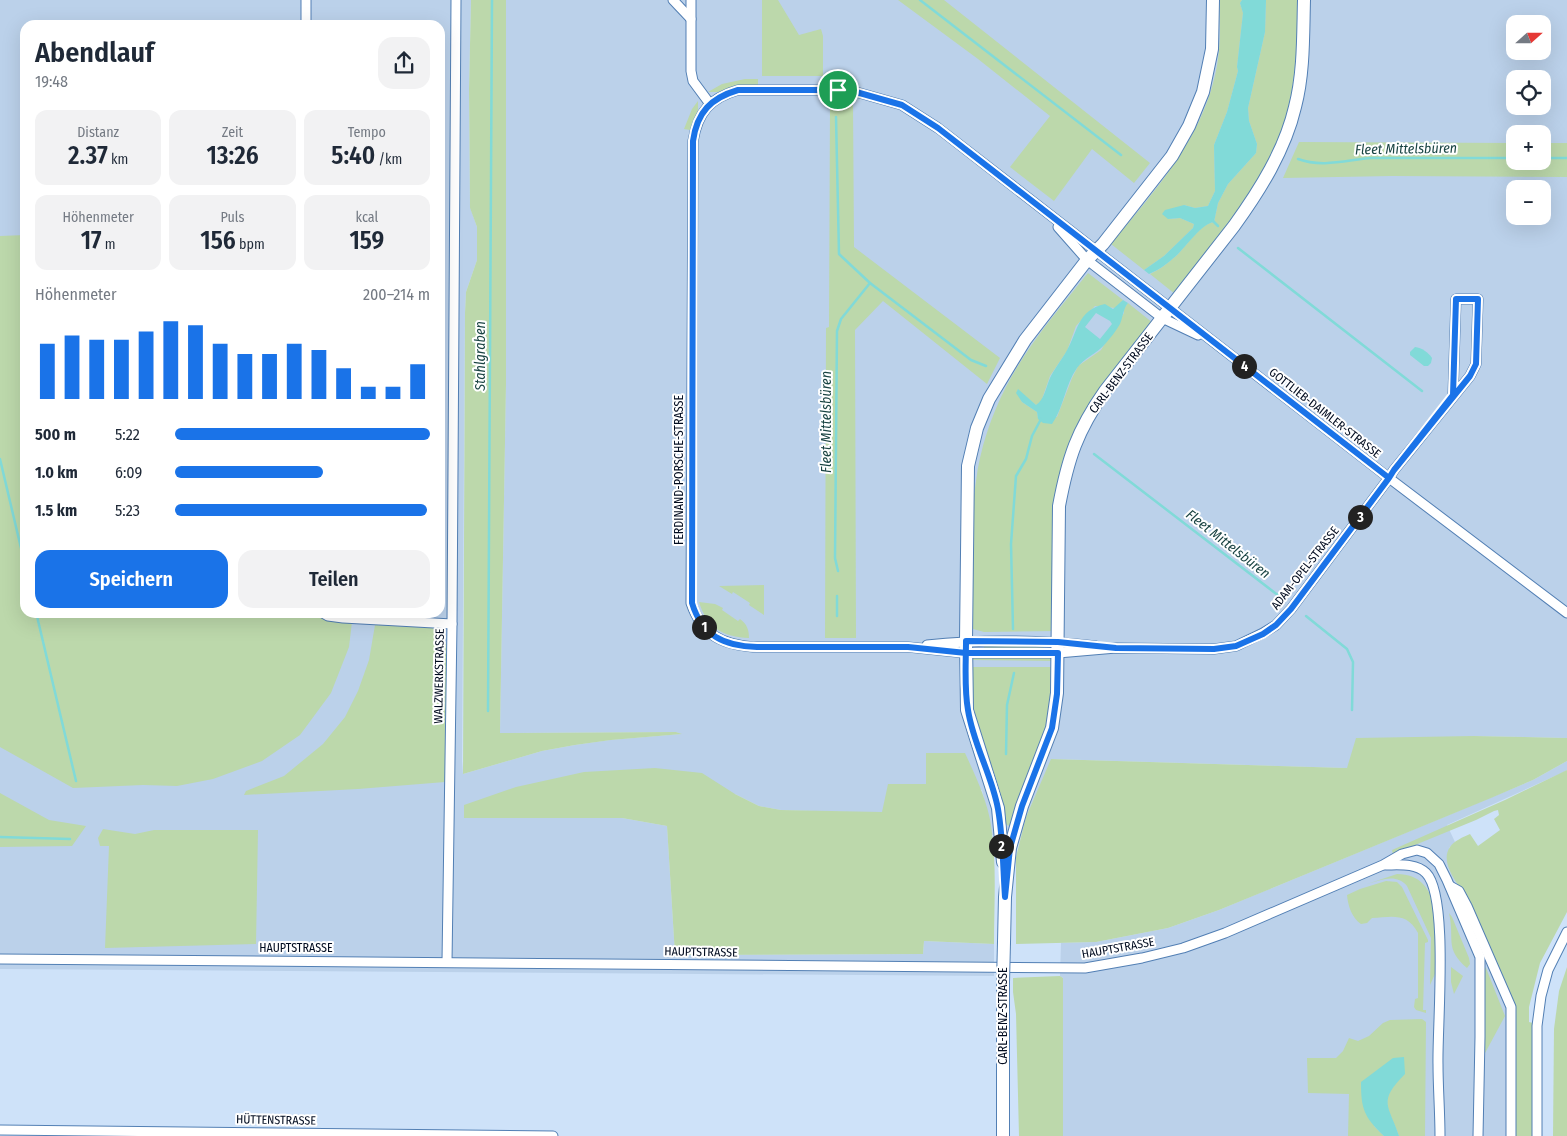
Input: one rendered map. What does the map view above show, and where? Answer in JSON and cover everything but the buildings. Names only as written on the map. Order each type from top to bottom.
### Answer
[{"type":"street","points":[[306,0],[306,20]]},
{"type":"street","name":"WALZWERKSTRASSE","points":[[447,962],[452,624],[456,0]]},
{"type":"street","points":[[673,0],[691,19]]},
{"type":"street","points":[[691,0],[691,71],[693,81],[710,104]]},
{"type":"street","name":"CARL-BENZ-STRASSE","points":[[1005,897],[998,808],[968,710],[966,647],[968,466],[977,428],[989,399],[1020,347],[1172,156],[1189,126],[1203,92],[1212,49],[1213,0]]},
{"type":"street","name":"CARL-BENZ-STRASSE","points":[[1003,1136],[1005,897],[1010,848],[1022,806],[1052,728],[1057,694],[1059,506],[1065,475],[1073,448],[1088,415],[1251,203],[1282,143],[1295,107],[1302,64],[1304,0]]},
{"type":"street","name":"GOTTLIEB-DAIMLER-STRASSE","points":[[710,104],[726,94],[738,90],[849,90],[902,105],[938,128],[1046,213],[1092,255],[1166,313],[1212,342],[1567,613]]},
{"type":"street","name":"FERDINAND-PORSCHE-STRASSE","points":[[710,104],[699,119],[693,141],[691,592],[694,610],[701,624],[717,639],[734,645],[757,647],[1058,647]]},
{"type":"street","name":"ADAM-OPEL-STRASSE","points":[[1058,647],[1214,649],[1236,646],[1263,634],[1276,625],[1291,609],[1389,478],[1470,376],[1476,364],[1478,299],[1456,299],[1453,395]]},
{"type":"street","points":[[343,618],[452,624]]},
{"type":"street","name":"HAUPTSTRASSE","points":[[0,959],[1085,968],[1142,958],[1183,948],[1225,933],[1383,865],[1402,854],[1417,850],[1427,853],[1439,864],[1450,886]]},
{"type":"street","points":[[1383,865],[1418,867],[1427,873],[1437,897],[1440,930],[1438,1065],[1440,1136]]},
{"type":"street","points":[[1450,886],[1480,957],[1478,1136]]},
{"type":"street","points":[[1450,886],[1459,891],[1467,906],[1511,1007],[1511,1136]]},
{"type":"street","points":[[1537,1136],[1537,1026],[1541,996],[1548,970],[1567,932]]},
{"type":"street","points":[[1480,957],[1492,964]]},
{"type":"street","points":[[1436,1136],[1435,1088],[1438,1065]]},
{"type":"street","points":[[1472,1136],[1472,1076],[1478,1066]]},
{"type":"street","name":"HÜTTENSTRASSE","points":[[0,1130],[553,1136]]},
{"type":"shaded area","points":[[0,0],[471,0],[469,89],[470,207],[477,227],[477,260],[466,292],[465,313],[463,774],[542,751],[610,740],[681,734],[676,732],[500,733],[506,384],[506,0],[1567,0],[1567,738],[1474,736],[1347,768],[1052,759],[1026,817],[1022,833],[992,835],[982,790],[926,784],[882,813],[781,810],[759,806],[735,794],[546,817],[622,818],[667,826],[675,955],[923,954],[924,941],[994,944],[994,976],[0,969]]},
{"type":"shaded area","points":[[471,0],[506,0],[506,384],[500,733],[676,732],[682,734],[611,740],[542,751],[463,774],[465,313],[466,292],[477,260],[477,227],[470,208],[469,89]]},
{"type":"shaded area","points":[[762,0],[778,0],[799,35],[821,29],[823,36],[823,76],[762,76]]},
{"type":"shaded area","points":[[898,0],[944,0],[1150,163],[1134,183],[1092,149],[1054,201],[1010,167],[1050,116],[978,59]]},
{"type":"shaded area","points":[[1220,0],[1242,0],[1240,3],[1243,13],[1238,71],[1227,112],[1214,145],[1215,191],[1208,206],[1195,208],[1184,205],[1168,219],[1180,218],[1194,224],[1193,228],[1164,256],[1144,270],[1111,244],[1164,178],[1194,130],[1206,105],[1214,78],[1219,50]]},
{"type":"shaded area","points":[[1242,0],[1266,0],[1265,32],[1248,108],[1249,121],[1257,144],[1256,153],[1228,184],[1218,203],[1214,222],[1204,226],[1170,261],[1149,274],[1144,270],[1164,256],[1193,228],[1194,224],[1180,218],[1168,219],[1162,214],[1165,210],[1184,205],[1195,208],[1208,206],[1215,191],[1214,145],[1227,112],[1238,71],[1243,13],[1240,3]]},
{"type":"shaded area","points":[[1266,0],[1299,0],[1293,83],[1287,116],[1274,153],[1250,196],[1236,217],[1175,294],[1150,274],[1176,256],[1204,226],[1214,222],[1218,203],[1228,184],[1256,153],[1257,144],[1249,121],[1248,108],[1265,32]]},
{"type":"shaded area","points":[[745,79],[758,79],[758,85],[732,87],[718,92],[708,92],[722,84]]},
{"type":"shaded area","points":[[698,101],[698,110],[690,130],[684,129],[692,109]]},
{"type":"shaded area","points":[[830,101],[853,103],[854,247],[1000,358],[987,384],[883,301],[855,330],[856,638],[825,638],[826,328],[829,327]]},
{"type":"shaded area","points":[[1299,142],[1506,143],[1506,170],[1551,170],[1551,143],[1567,143],[1567,177],[1392,176],[1283,178]]},
{"type":"shaded area","points":[[20,235],[20,618],[352,618],[349,647],[331,693],[300,735],[262,761],[213,779],[177,786],[143,785],[73,788],[0,747],[0,236]]},
{"type":"shaded area","points":[[1088,273],[1123,300],[1116,308],[1095,306],[1076,326],[1067,351],[1050,376],[1041,402],[1036,405],[1017,390],[1022,402],[1037,412],[1038,418],[1057,417],[1078,366],[1101,350],[1124,313],[1124,308],[1128,303],[1153,323],[1067,452],[1055,631],[984,632],[973,629],[972,517],[980,457],[987,433],[1014,372],[1044,328]]},
{"type":"shaded area","points":[[1123,300],[1128,303],[1120,324],[1112,336],[1103,347],[1083,361],[1077,368],[1052,424],[1043,423],[1038,419],[1037,412],[1022,402],[1016,393],[1018,389],[1036,405],[1039,403],[1084,317],[1089,311],[1105,304],[1113,309]],"holes":[[[1096,313],[1112,324],[1100,339],[1085,327]]]},
{"type":"shaded area","points":[[1415,347],[1425,351],[1432,358],[1428,366],[1424,366],[1410,355],[1410,352]]},
{"type":"shaded area","points":[[764,585],[764,615],[733,592],[732,594],[719,586]]},
{"type":"shaded area","points":[[699,602],[715,604],[723,608],[722,610],[738,621],[740,619],[747,627],[749,638],[731,636],[711,625],[702,611]]},
{"type":"shaded area","points":[[375,625],[432,628],[438,631],[444,639],[447,649],[445,782],[244,795],[246,791],[284,776],[323,744],[345,717],[358,691],[369,660]]},
{"type":"shaded area","points":[[984,645],[1044,646],[1044,649],[984,648]]},
{"type":"shaded area","points":[[974,657],[1053,658],[1055,661],[972,660]]},
{"type":"shaded area","points":[[972,667],[1055,667],[1050,724],[1012,824],[1009,826],[1005,824],[998,784],[976,720]]},
{"type":"shaded area","points":[[1474,736],[1567,738],[1567,761],[1533,780],[1491,798],[1219,910],[1168,928],[1096,942],[1016,944],[1016,857],[1026,817],[1051,759],[1347,768],[1356,738]]},
{"type":"shaded area","points":[[926,753],[965,753],[984,798],[991,825],[994,855],[994,944],[924,941],[923,954],[675,955],[667,826],[622,818],[464,818],[464,805],[516,787],[584,772],[655,768],[702,773],[735,794],[759,806],[781,810],[882,812],[888,784],[926,784]]},
{"type":"shaded area","points":[[1567,761],[1567,770],[1564,772],[1447,825],[1455,842],[1449,848],[1462,892],[1514,1009],[1515,1136],[1063,1136],[1063,978],[1060,976],[1061,943],[1096,942],[1168,928],[1219,910],[1533,780]]},
{"type":"shaded area","points":[[1567,770],[1567,912],[1540,963],[1529,1007],[1529,1022],[1533,1023],[1533,1136],[1515,1136],[1515,1020],[1462,891],[1452,876],[1447,858],[1447,852],[1450,847],[1462,838],[1470,834],[1478,846],[1500,830],[1494,819],[1499,815],[1498,810],[1393,854],[1392,850],[1505,800]]},
{"type":"shaded area","points":[[0,793],[49,820],[86,826],[72,846],[0,847]]},
{"type":"shaded area","points":[[103,829],[135,834],[154,830],[258,830],[256,944],[105,948],[109,846],[100,846],[98,838]]},
{"type":"shaded area","points":[[1397,874],[1418,880],[1427,889],[1433,901],[1435,909],[1435,974],[1430,985],[1431,938],[1407,886],[1398,879],[1392,878],[1364,885]]},
{"type":"shaded area","points":[[1386,881],[1397,882],[1402,887],[1428,940],[1425,943],[1423,1010],[1426,1010],[1426,1013],[1416,1010],[1414,1007],[1415,999],[1418,998],[1418,933],[1414,926],[1398,917],[1372,918],[1367,923],[1361,924],[1349,907],[1347,895]]},
{"type":"shaded area","points":[[1449,913],[1469,958],[1470,964],[1467,968],[1455,955],[1453,949]]},
{"type":"shaded area","points":[[1451,967],[1463,976],[1454,994],[1451,982]]},
{"type":"shaded area","points":[[1484,967],[1505,1016],[1484,1055]]},
{"type":"shaded area","points":[[1567,967],[1567,1136],[1553,1136],[1554,1029],[1559,991]]},
{"type":"shaded area","points":[[1060,976],[1063,978],[1063,1136],[1019,1136],[1016,1014],[1013,978]]},
{"type":"shaded area","points":[[1422,1019],[1426,1022],[1425,1136],[1399,1136],[1387,1104],[1390,1091],[1404,1074],[1404,1057],[1374,1126],[1384,1136],[1348,1136],[1349,1094],[1308,1093],[1307,1058],[1336,1058],[1343,1051],[1349,1038],[1358,1041],[1369,1036],[1383,1023],[1390,1020]]},
{"type":"shaded area","points":[[1404,1057],[1405,1074],[1396,1083],[1388,1098],[1389,1110],[1399,1136],[1384,1136],[1365,1112],[1361,1082],[1393,1058]]},
{"type":"waterway","name":"Stahlgraben","points":[[488,711],[492,0]]},
{"type":"waterway","name":"Fleet Mittelsbüren","points":[[920,0],[1121,155]]},
{"type":"waterway","name":"Fleet Mittelsbüren","points":[[836,117],[839,254],[870,283],[971,360],[986,366]]},
{"type":"waterway","name":"Fleet Mittelsbüren","points":[[1298,159],[1307,162],[1334,163],[1371,158],[1506,158]]},
{"type":"waterway","name":"Fleet Mittelsbüren","points":[[1551,158],[1567,158]]},
{"type":"waterway","name":"Fleet Mittelsbüren","points":[[1212,220],[1218,226]]},
{"type":"waterway","name":"Fleet Mittelsbüren","points":[[1238,248],[1422,391]]},
{"type":"waterway","name":"Fleet Mittelsbüren","points":[[838,571],[835,558],[837,331],[841,319],[870,283]]},
{"type":"waterway","name":"Fleet Mittelsbüren","points":[[1013,629],[1011,544],[1016,476],[1026,459],[1032,436],[1041,419]]},
{"type":"waterway","name":"Fleet Mittelsbüren","points":[[1094,454],[1279,596]]},
{"type":"waterway","points":[[0,459],[20,544]]},
{"type":"waterway","name":"Fleet Mittelsbüren","points":[[837,596],[837,616]]},
{"type":"waterway","name":"Fleet Mittelsbüren","points":[[1306,616],[1347,649],[1353,662],[1352,710]]},
{"type":"waterway","points":[[37,618],[76,781]]},
{"type":"waterway","name":"Fleet Mittelsbüren","points":[[1006,754],[1007,705],[1014,673]]},
{"type":"waterway","points":[[0,837],[70,839]]},
{"type":"route","points":[[838,90],[738,90],[719,97],[710,104],[695,128],[693,141],[692,603],[701,624],[708,632],[717,639],[734,645],[757,647],[908,647],[966,653],[1058,653],[1057,694],[1052,728],[1022,806],[1010,848],[1005,897],[998,808],[975,738],[968,710],[966,683],[966,664],[966,653],[966,641],[1058,642],[1116,648],[1214,649],[1236,646],[1263,634],[1276,625],[1291,609],[1389,478],[1394,470],[1453,395],[1456,299],[1478,299],[1476,364],[1470,376],[1389,478],[938,128],[902,105],[849,90],[838,90]]}]
